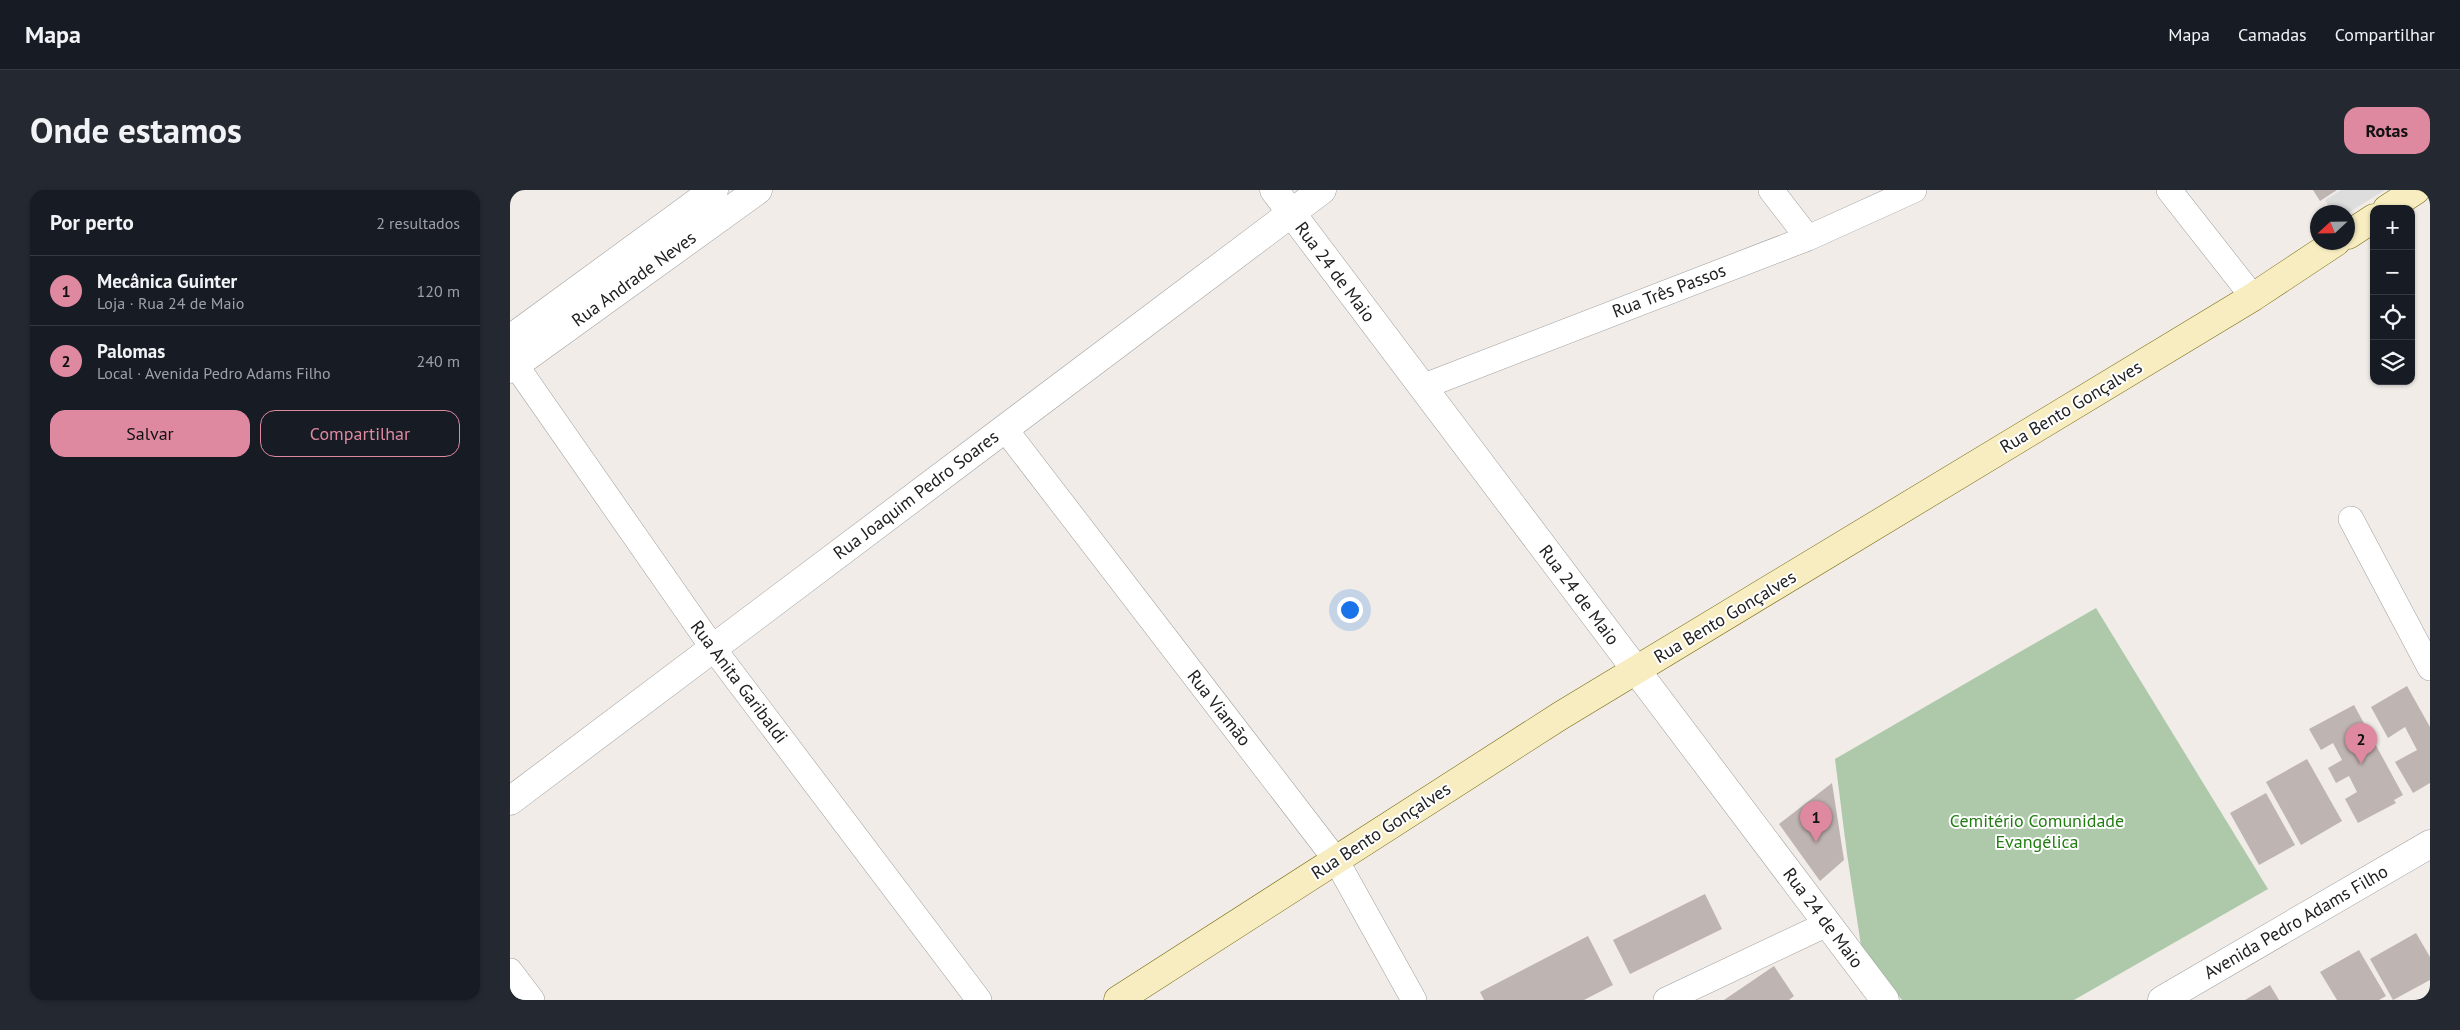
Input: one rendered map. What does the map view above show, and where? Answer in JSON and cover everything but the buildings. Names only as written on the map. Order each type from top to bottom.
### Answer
[{"type":"main road","points":[[2394,205],[2416,190]]},
{"type":"main road","points":[[2355,230],[2370,221]]},
{"type":"main road","name":"Rua Bento Gonçalves","points":[[1118,1000],[1560,716],[2253,297],[2324,250]]},
{"type":"street","name":"Rua Andrade Neves","points":[[511,357],[714,190]]},
{"type":"street","name":"Rua Andrade Neves","points":[[511,357],[758,190]]},
{"type":"street","name":"Rua 24 de Maio","points":[[1274,190],[1885,1000]]},
{"type":"street","name":"Rua Joaquim Pedro Soares","points":[[510,801],[1322,190]]},
{"type":"street","points":[[1772,190],[1808,238]]},
{"type":"street","name":"Rua Três Passos","points":[[1422,387],[1808,238],[1914,190]]},
{"type":"street","points":[[2169,190],[2253,297]]},
{"type":"street","name":"Rua Anita Garibaldi","points":[[511,357],[713,648],[978,1000]]},
{"type":"street","name":"Rua Viamão","points":[[1005,429],[1336,860],[1414,1000]]},
{"type":"street","points":[[2351,518],[2430,668]]},
{"type":"street","name":"Avenida Pedro Adams Filho","points":[[2162,1000],[2430,844]]},
{"type":"street","points":[[1666,1000],[1827,924]]},
{"type":"street","points":[[510,971],[532,1000]]},
{"type":"green space","name":"Cemitério Comunidade Evangélica","points":[[2096,608],[2268,889],[2074,1000],[1902,1000],[1862,952],[1835,759]]},
{"type":"shaded area","points":[[2341,190],[2385,190],[2355,209],[2355,205],[2328,205],[2325,200]]},
{"type":"place","name":"Palomas","points":[[2361,764]]},
{"type":"place","name":"Mecânica Guinter","points":[[1816,842]]}]
